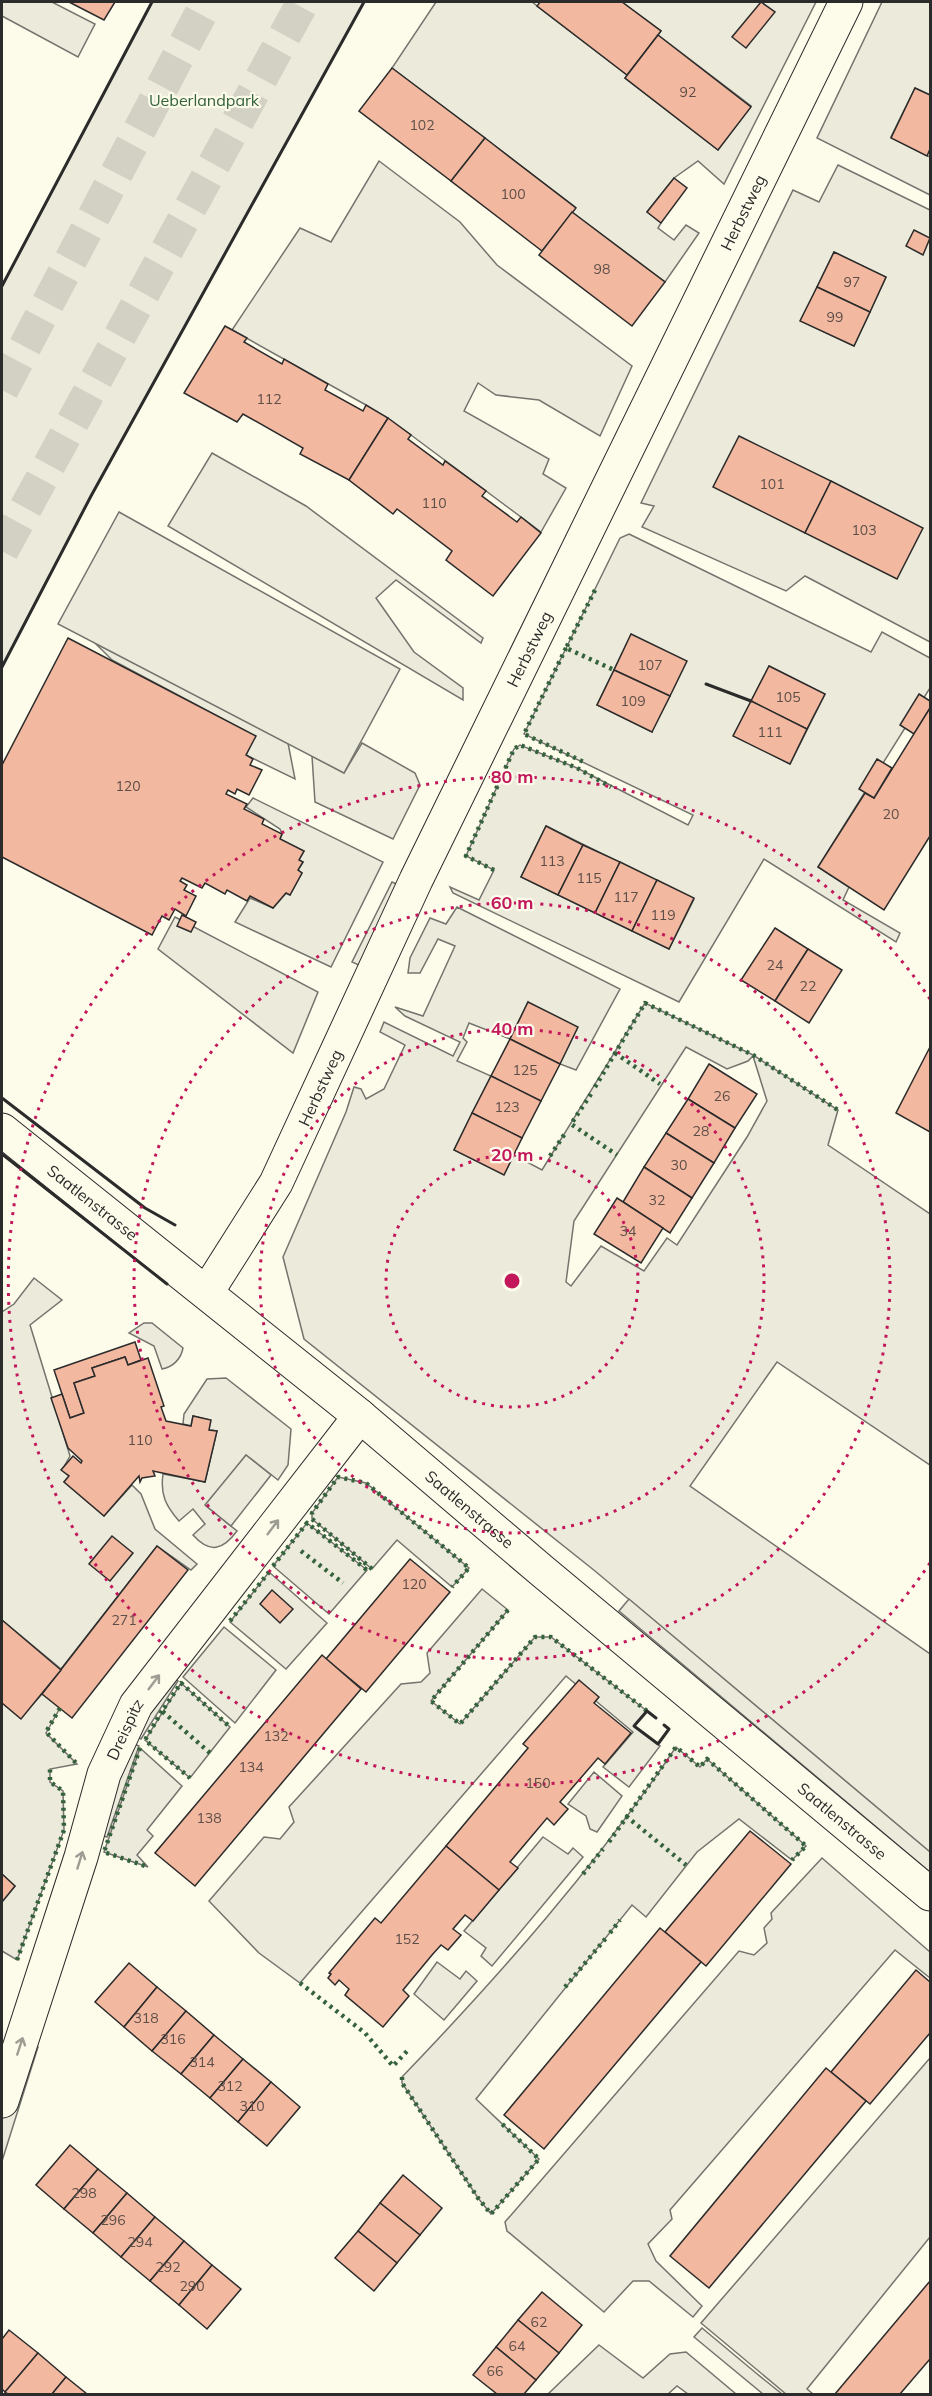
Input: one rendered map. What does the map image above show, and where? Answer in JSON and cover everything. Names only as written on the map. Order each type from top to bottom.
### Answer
[{"type":"street","name":"Herbstweg","points":[[207,1292],[276,1183],[416,880],[846,2]]},
{"type":"street","name":"Saatlenstrasse","points":[[2,1130],[360,1416],[930,1894]]},
{"type":"street","name":"Dreispitz","points":[[2,2101],[81,1857],[104,1774],[136,1705],[360,1416]]},
{"type":"green space","name":"Ueberlandpark","points":[[152,2],[364,2],[91,496],[2,667],[2,286]]},
{"type":"green space","points":[[436,2],[532,2],[627,75],[625,78],[718,150],[751,106],[658,35],[661,31],[622,2],[816,2],[724,184],[698,161],[674,178],[647,212],[661,223],[658,228],[674,240],[686,225],[699,233],[665,282],[572,212],[575,207],[392,68]]},
{"type":"green space","points":[[882,2],[930,2],[930,95],[915,88],[891,137],[930,157],[930,195],[817,138]]},
{"type":"green space","points":[[379,161],[460,222],[497,265],[632,366],[600,436],[539,400],[496,395],[478,383],[464,411],[549,459],[543,474],[566,488],[541,532],[411,435],[366,405],[232,330],[300,228],[331,242]]},
{"type":"green space","points":[[838,165],[930,210],[930,642],[805,576],[786,591],[642,527],[654,506],[641,503],[793,190],[819,202]],"holes":[[[834,252],[886,277],[854,346],[801,321]]]},
{"type":"green space","points":[[212,453],[306,506],[483,638],[481,643],[396,580],[376,598],[414,652],[463,688],[463,700],[168,526]]},
{"type":"green space","points":[[629,534],[871,652],[882,632],[930,658],[930,688],[818,867],[849,887],[843,900],[900,933],[896,942],[764,859],[679,1002],[453,893],[450,887],[479,900],[494,870],[466,856],[514,749],[520,745],[577,768],[688,825],[693,815],[524,734],[620,538]],"holes":[[[631,635],[652,732],[597,705]],[[769,666],[825,694],[790,764],[734,735]],[[546,826],[694,899],[669,949],[521,877]]]},
{"type":"green space","points":[[95,643],[288,743],[295,779],[246,755],[255,736],[112,660]]},
{"type":"green space","points":[[362,743],[415,773],[420,785],[393,839],[315,802],[312,756],[344,773]]},
{"type":"green space","points":[[253,798],[383,862],[331,967],[235,922],[250,898],[273,908],[286,893],[290,895],[302,873],[298,870],[303,862],[299,860],[304,851],[280,839],[282,834],[280,829],[246,807]]},
{"type":"green space","points":[[457,907],[620,989],[576,1070],[560,1064],[528,1002],[510,1039],[469,1023],[463,1038],[467,1042],[457,1061],[491,1076],[454,1150],[504,1174],[514,1155],[542,1170],[645,1003],[753,1055],[838,1110],[828,1145],[930,1214],[930,1465],[777,1362],[690,1486],[930,1654],[930,1852],[595,1571],[304,1339],[283,1257],[346,1112],[354,1087],[361,1089],[366,1099],[384,1089],[405,1045],[380,1032],[384,1022],[453,1056],[460,1042],[405,1016],[395,1007],[423,1016],[455,946],[438,939],[420,973],[408,973],[410,958],[430,918],[446,924]],"holes":[[[686,1047],[727,1069],[748,1061],[753,1056],[767,1101],[747,1137],[677,1245],[667,1238],[644,1271],[601,1246],[571,1286],[566,1282],[574,1221]]]},
{"type":"green space","points":[[175,917],[318,992],[293,1053],[158,949]]},
{"type":"green space","points":[[34,1278],[62,1300],[30,1325],[70,1456],[62,1470],[69,1476],[64,1482],[104,1516],[132,1485],[141,1494],[155,1529],[197,1564],[191,1570],[157,1546],[61,1669],[2,1620],[2,1312],[14,1304]]},
{"type":"green space","points":[[144,1323],[152,1323],[183,1348],[173,1364],[162,1369],[154,1346],[129,1333]]},
{"type":"green space","points":[[226,1378],[291,1429],[288,1465],[278,1480],[246,1455],[206,1506],[237,1531],[221,1546],[211,1547],[193,1535],[205,1524],[193,1509],[179,1521],[174,1516],[165,1500],[162,1481],[163,1474],[205,1482],[217,1431],[209,1430],[210,1420],[193,1416],[191,1426],[183,1424],[184,1414],[207,1379]]},
{"type":"green space","points":[[338,1477],[366,1483],[469,1568],[452,1587],[397,1540],[372,1569],[312,1519],[312,1513]]},
{"type":"green space","points":[[307,1523],[367,1570],[329,1614],[273,1566]]},
{"type":"green space","points":[[269,1572],[327,1623],[286,1669],[230,1622]]},
{"type":"green space","points":[[482,1589],[508,1610],[431,1701],[460,1724],[535,1637],[551,1637],[647,1711],[634,1726],[660,1746],[629,1787],[603,1767],[633,1732],[566,1676],[300,1983],[259,1953],[209,1901],[264,1837],[280,1839],[294,1822],[289,1807],[401,1684],[421,1682],[430,1673],[427,1653]]},
{"type":"green space","points":[[224,1627],[276,1670],[235,1723],[183,1677]]},
{"type":"green space","points":[[181,1683],[230,1727],[190,1778],[145,1740]]},
{"type":"green space","points":[[42,1694],[60,1708],[46,1733],[77,1764],[50,1769],[50,1782],[63,1791],[64,1830],[17,1960],[2,1951],[2,1902],[15,1886],[2,1874],[2,1703],[20,1718]]},
{"type":"green space","points":[[676,1747],[700,1767],[707,1759],[806,1846],[792,1860],[739,1819],[697,1852],[646,1917],[632,1905],[476,2099],[539,2159],[491,2214],[402,2083],[402,2077],[546,1918],[613,1834]]},
{"type":"green space","points":[[140,1748],[182,1786],[147,1830],[153,1836],[137,1855],[148,1867],[104,1852]]},
{"type":"green space","points":[[594,1772],[622,1796],[597,1832],[590,1829],[586,1816],[568,1804]]},
{"type":"green space","points":[[543,1837],[568,1854],[573,1848],[583,1857],[492,1966],[481,1956],[486,1948],[464,1931]]},
{"type":"green space","points":[[822,1858],[930,1952],[930,1978],[895,1950],[670,2210],[672,2219],[648,2244],[656,2261],[702,2306],[693,2317],[649,2281],[633,2281],[604,2312],[507,2231],[505,2222],[739,1951],[754,1955],[767,1943],[764,1928],[772,1919],[771,1913]]},
{"type":"green space","points":[[437,1962],[460,1979],[466,1971],[477,1981],[444,2020],[414,1994]]},
{"type":"green space","points":[[930,2058],[930,2237],[807,2389],[813,2394],[786,2394],[701,2323]]},
{"type":"green space","points":[[599,2345],[643,2378],[670,2354],[686,2352],[736,2394],[688,2394],[677,2386],[668,2394],[548,2394]]},
{"type":"shaded area","points":[[2,2],[52,2],[95,24],[78,57],[2,16]]},
{"type":"shaded area","points":[[119,512],[400,669],[344,773],[58,624]]},
{"type":"shaded area","points":[[392,882],[403,887],[363,967],[352,962]]},
{"type":"shaded area","points":[[246,1455],[271,1475],[231,1526],[205,1505]]},
{"type":"shaded area","points":[[629,1599],[930,1852],[930,1872],[619,1611]]},
{"type":"shaded area","points":[[168,1675],[178,1681],[141,1739],[131,1733]]},
{"type":"shaded area","points":[[126,1741],[139,1746],[107,1837],[94,1833]]},
{"type":"shaded area","points":[[26,2043],[38,2047],[2,2161],[2,2117]]},
{"type":"shaded area","points":[[702,2328],[782,2394],[763,2394],[694,2337]]},
{"type":"building","points":[[69,2],[115,2],[104,20]]},
{"type":"building","points":[[540,2],[622,2],[661,31],[627,75],[537,6]]},
{"type":"building","points":[[761,2],[775,12],[746,48],[732,37]]},
{"type":"building","points":[[658,35],[751,107],[718,150],[625,78]]},
{"type":"building","points":[[392,68],[485,138],[451,181],[359,111]]},
{"type":"building","points":[[915,88],[930,95],[930,149],[927,156],[891,138]]},
{"type":"building","points":[[485,138],[576,208],[542,251],[451,181]]},
{"type":"building","points":[[674,178],[687,188],[661,223],[647,212]]},
{"type":"building","points":[[572,212],[665,282],[632,326],[539,255]]},
{"type":"building","points":[[914,230],[930,238],[923,255],[906,246]]},
{"type":"building","points":[[834,252],[886,277],[870,312],[817,287]]},
{"type":"building","points":[[817,287],[870,312],[854,346],[800,321]]},
{"type":"building","points":[[225,326],[247,338],[244,342],[282,364],[284,359],[328,384],[325,390],[363,411],[366,405],[388,418],[349,480],[300,454],[303,448],[243,414],[237,422],[184,393]]},
{"type":"building","points":[[388,418],[411,435],[408,439],[443,465],[445,461],[486,491],[482,496],[517,522],[521,517],[541,533],[493,596],[446,560],[452,551],[397,509],[393,514],[349,480]]},
{"type":"building","points":[[739,436],[831,481],[805,533],[713,487]]},
{"type":"building","points":[[831,481],[923,528],[897,579],[805,533]]},
{"type":"building","points":[[631,634],[687,661],[670,696],[614,670]]},
{"type":"building","points":[[68,638],[256,736],[246,755],[253,759],[250,765],[262,770],[249,795],[237,789],[235,794],[228,790],[226,794],[247,804],[244,809],[264,819],[262,824],[282,834],[280,839],[304,851],[299,860],[303,862],[298,870],[302,873],[290,895],[286,893],[273,908],[250,896],[247,901],[227,890],[225,894],[205,883],[202,888],[182,878],[180,881],[187,885],[184,890],[196,896],[186,916],[175,909],[169,920],[162,916],[152,935],[2,857],[2,765]]},
{"type":"building","points":[[769,666],[825,694],[807,729],[751,701]]},
{"type":"building","points":[[614,670],[670,696],[652,732],[597,705]]},
{"type":"building","points":[[919,694],[930,701],[930,708],[914,734],[900,725]]},
{"type":"building","points":[[751,701],[807,729],[790,764],[733,736]]},
{"type":"building","points":[[930,708],[930,836],[884,910],[818,867],[865,793],[874,798]]},
{"type":"building","points":[[877,759],[892,768],[874,798],[859,789]]},
{"type":"building","points":[[546,826],[583,845],[558,895],[521,877]]},
{"type":"building","points":[[583,845],[620,862],[595,913],[558,895]]},
{"type":"building","points":[[620,862],[657,880],[632,931],[595,913]]},
{"type":"building","points":[[657,880],[694,898],[669,949],[632,931]]},
{"type":"building","points":[[182,915],[196,922],[191,932],[177,926]]},
{"type":"building","points":[[775,928],[808,949],[775,1001],[741,980]]},
{"type":"building","points":[[808,949],[842,970],[809,1023],[775,1001]]},
{"type":"building","points":[[528,1002],[578,1027],[560,1064],[510,1039]]},
{"type":"building","points":[[510,1039],[560,1064],[541,1101],[491,1076]]},
{"type":"building","points":[[930,1047],[930,1132],[896,1113]]},
{"type":"building","points":[[709,1064],[757,1094],[735,1128],[688,1099]]},
{"type":"building","points":[[491,1076],[541,1101],[522,1138],[472,1113]]},
{"type":"building","points":[[688,1099],[735,1128],[714,1163],[666,1133]]},
{"type":"building","points":[[472,1113],[522,1138],[504,1175],[454,1150]]},
{"type":"building","points":[[666,1133],[714,1163],[692,1198],[644,1167]]},
{"type":"building","points":[[644,1167],[692,1198],[670,1233],[623,1202]]},
{"type":"building","points":[[617,1198],[663,1228],[641,1263],[594,1234]]},
{"type":"building","points":[[135,1342],[141,1360],[128,1365],[125,1357],[92,1368],[95,1376],[74,1383],[84,1413],[70,1418],[54,1370]]},
{"type":"building","points":[[125,1357],[128,1365],[148,1358],[164,1406],[161,1407],[166,1421],[191,1426],[193,1416],[211,1420],[209,1430],[217,1431],[205,1482],[153,1471],[155,1476],[142,1478],[140,1482],[139,1476],[104,1516],[64,1482],[69,1476],[61,1470],[73,1456],[81,1463],[82,1461],[68,1448],[51,1398],[62,1394],[70,1418],[84,1413],[74,1383],[95,1376],[92,1368]]},
{"type":"building","points":[[112,1536],[133,1553],[110,1581],[89,1564]]},
{"type":"building","points":[[157,1546],[188,1570],[72,1718],[42,1694]]},
{"type":"building","points":[[410,1559],[450,1592],[366,1692],[326,1659]]},
{"type":"building","points":[[272,1590],[293,1609],[280,1623],[260,1604]]},
{"type":"building","points":[[2,1620],[61,1670],[21,1719],[2,1703]]},
{"type":"building","points":[[322,1655],[361,1689],[195,1886],[155,1853]]},
{"type":"building","points":[[579,1680],[599,1697],[594,1703],[631,1733],[605,1764],[598,1758],[560,1802],[568,1809],[554,1825],[547,1818],[510,1862],[518,1868],[499,1890],[446,1846],[528,1748],[523,1744]]},
{"type":"building","points":[[750,1831],[791,1864],[706,1966],[665,1932]]},
{"type":"building","points":[[446,1846],[499,1890],[473,1921],[465,1915],[453,1929],[461,1935],[448,1950],[441,1945],[432,1955],[403,1990],[409,1996],[383,2027],[345,1995],[349,1989],[339,1980],[335,1985],[328,1978],[331,1974],[329,1973],[375,1918],[381,1923]]},
{"type":"building","points":[[2,1874],[15,1886],[2,1902]]},
{"type":"building","points":[[660,1928],[701,1962],[544,2149],[504,2115]]},
{"type":"building","points":[[129,1963],[157,1987],[124,2027],[95,2002]]},
{"type":"building","points":[[916,1970],[930,1982],[930,2033],[870,2104],[831,2072]]},
{"type":"building","points":[[157,1987],[186,2011],[152,2051],[124,2027]]},
{"type":"building","points":[[186,2011],[214,2035],[181,2074],[152,2051]]},
{"type":"building","points":[[214,2035],[243,2059],[210,2098],[181,2074]]},
{"type":"building","points":[[243,2059],[271,2082],[238,2122],[210,2098]]},
{"type":"building","points":[[826,2068],[866,2101],[709,2288],[670,2256]]},
{"type":"building","points":[[271,2082],[300,2107],[267,2146],[238,2122]]},
{"type":"building","points":[[70,2145],[98,2169],[64,2209],[36,2185]]},
{"type":"building","points":[[98,2169],[127,2193],[93,2233],[64,2209]]},
{"type":"building","points":[[403,2175],[442,2208],[420,2235],[380,2203]]},
{"type":"building","points":[[127,2193],[155,2217],[121,2257],[93,2233]]},
{"type":"building","points":[[380,2203],[420,2235],[397,2263],[358,2231]]},
{"type":"building","points":[[155,2217],[184,2241],[150,2281],[121,2257]]},
{"type":"building","points":[[358,2231],[397,2263],[374,2291],[335,2258]]},
{"type":"building","points":[[184,2241],[212,2265],[179,2305],[150,2281]]},
{"type":"building","points":[[212,2265],[241,2289],[207,2329],[179,2305]]},
{"type":"building","points":[[930,2281],[930,2359],[900,2394],[835,2394]]},
{"type":"building","points":[[542,2292],[582,2325],[559,2353],[518,2320]]},
{"type":"building","points":[[518,2320],[559,2353],[536,2380],[496,2347]]},
{"type":"building","points":[[9,2330],[38,2353],[5,2392],[2,2389],[2,2339]]},
{"type":"building","points":[[496,2347],[536,2380],[524,2394],[497,2394],[473,2375]]},
{"type":"building","points":[[38,2353],[66,2377],[52,2394],[8,2394],[5,2392]]},
{"type":"building","points":[[66,2377],[87,2394],[52,2394]]},
{"type":"tunnel","points":[[2,390],[207,2]]},
{"type":"tunnel","points":[[2,551],[303,2]]},
{"type":"hedge","points":[[595,590],[566,648],[614,670]]},
{"type":"hedge","points":[[566,648],[524,734],[586,763]]},
{"type":"hedge","points":[[494,870],[466,856],[514,749],[520,745],[577,768],[611,787]]},
{"type":"hedge","points":[[595,1087],[645,1003],[753,1055],[838,1110]]},
{"type":"hedge","points":[[615,1053],[660,1084]]},
{"type":"hedge","points":[[591,1094],[571,1124],[617,1155]]},
{"type":"hedge","points":[[550,1156],[566,1132]]},
{"type":"hedge","points":[[372,1569],[312,1519],[312,1513],[338,1477],[366,1483],[469,1568],[452,1587]]},
{"type":"hedge","points":[[273,1566],[307,1523],[367,1570]]},
{"type":"hedge","points":[[301,1551],[343,1583]]},
{"type":"hedge","points":[[230,1621],[269,1572]]},
{"type":"hedge","points":[[508,1610],[431,1701],[460,1724],[535,1637],[551,1637],[647,1711]]},
{"type":"hedge","points":[[210,1753],[162,1711],[181,1683],[230,1727]]},
{"type":"hedge","points":[[60,1708],[46,1732],[77,1764]]},
{"type":"hedge","points":[[162,1711],[145,1740],[190,1778]]},
{"type":"hedge","points":[[609,1842],[676,1747],[700,1767],[707,1759],[806,1846],[792,1860]]},
{"type":"hedge","points":[[140,1748],[104,1852],[148,1867]]},
{"type":"hedge","points":[[17,1960],[64,1830],[63,1791],[50,1782],[50,1768]]},
{"type":"hedge","points":[[626,1816],[686,1865]]},
{"type":"hedge","points":[[583,1874],[603,1849]]},
{"type":"hedge","points":[[610,1933],[620,1920]]},
{"type":"hedge","points":[[565,1987],[606,1938]]},
{"type":"hedge","points":[[300,1983],[365,2033],[393,2066],[409,2049]]},
{"type":"hedge","points":[[402,2077],[402,2083],[491,2214],[539,2159],[501,2123]]},
{"type":"wall","points":[[2,286],[152,2]]},
{"type":"wall","points":[[2,667],[91,496],[364,2]]},
{"type":"wall","points":[[706,684],[751,701]]},
{"type":"wall","points":[[2,1098],[145,1208],[175,1225]]},
{"type":"wall","points":[[2,1154],[167,1284]]},
{"type":"wall","points":[[656,1718],[647,1711],[634,1726],[658,1744],[669,1729],[664,1725]]}]
